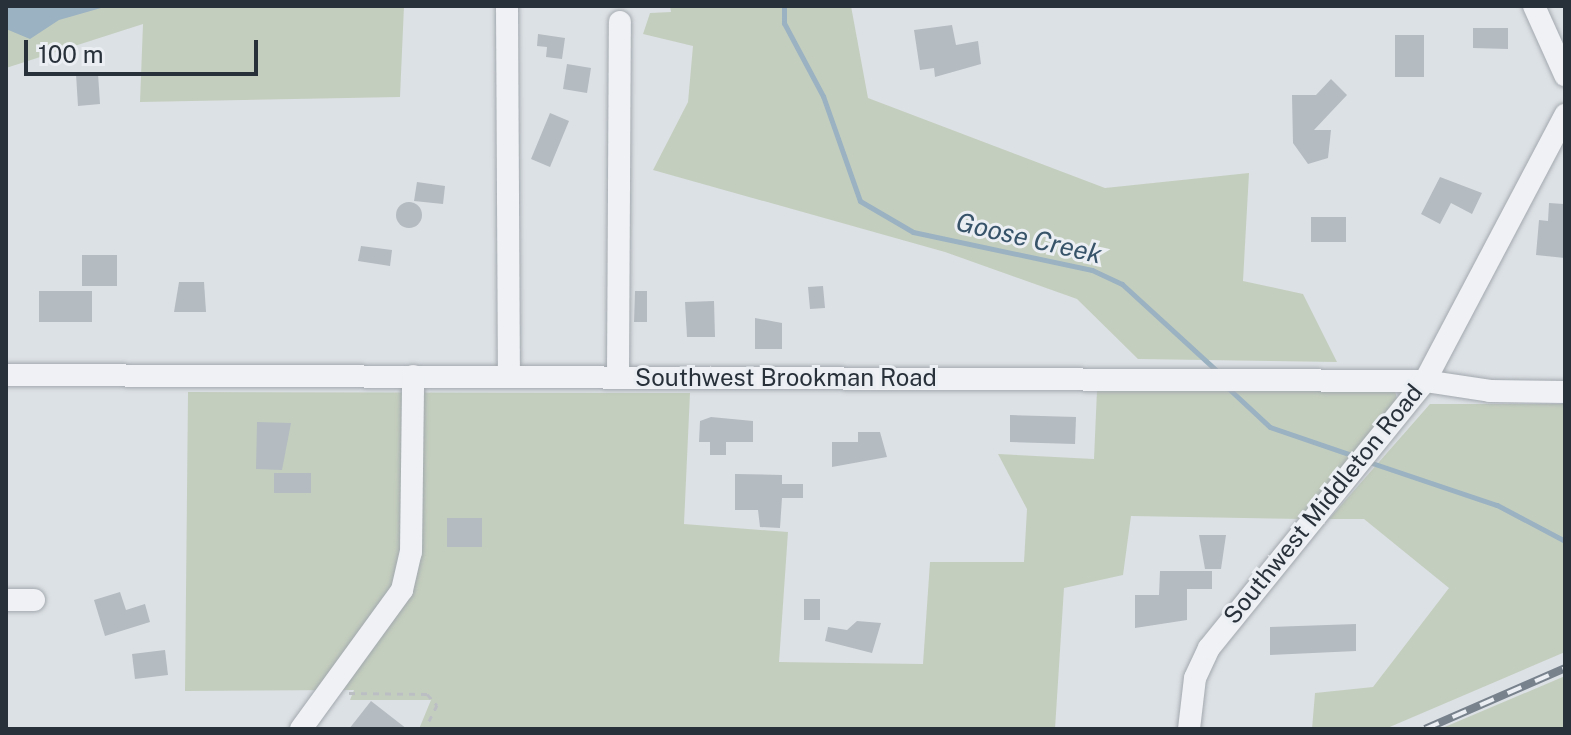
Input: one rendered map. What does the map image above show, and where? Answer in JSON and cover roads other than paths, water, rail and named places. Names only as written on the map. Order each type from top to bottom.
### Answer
[{"type":"street","points":[[507,6],[509,377]]},
{"type":"street","points":[[1534,6],[1565,75]]},
{"type":"street","points":[[618,377],[620,22]]},
{"type":"street","name":"Southwest Middleton Road","points":[[1189,729],[1195,678],[1226,619],[1425,381],[1565,115]]},
{"type":"street","name":"Southwest Brookman Road","points":[[6,375],[1425,381],[1490,391],[1565,392]]},
{"type":"street","points":[[301,729],[390,614],[408,571],[413,376]]},
{"type":"street","points":[[6,600],[34,600]]},
{"type":"water","points":[[6,6],[108,6],[59,20],[30,39],[6,29]]},
{"type":"waterway","name":"Goose Creek","points":[[784,6],[784,23],[823,96],[860,201],[913,232],[1092,270],[1122,284],[1219,373]]},
{"type":"waterway","name":"Goose Creek","points":[[1228,388],[1270,427],[1357,457]]},
{"type":"waterway","name":"Goose Creek","points":[[1366,461],[1497,505],[1565,541]]},
{"type":"railway","points":[[1425,729],[1565,668]]}]
